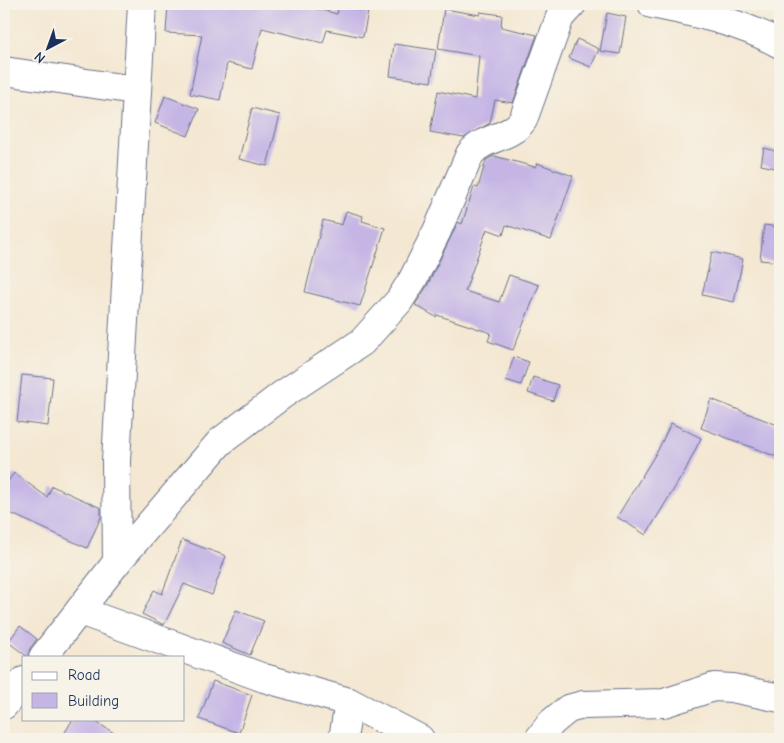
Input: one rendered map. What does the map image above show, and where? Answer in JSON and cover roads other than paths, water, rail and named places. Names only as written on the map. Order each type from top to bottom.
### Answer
[{"type":"street","points":[[117,562],[116,461],[135,90],[142,4]]},
{"type":"street","points":[[44,656],[117,562],[220,442],[282,395],[362,342],[399,301],[413,279],[437,231],[470,154],[476,146],[518,128],[523,120],[560,17],[572,4]]},
{"type":"street","points":[[652,4],[718,17],[762,34],[780,44]]},
{"type":"street","points":[[4,71],[135,90]]},
{"type":"street","points":[[80,611],[264,678],[349,702],[420,739]]},
{"type":"street","points":[[4,705],[22,683]]},
{"type":"street","points":[[539,739],[551,723],[568,709],[583,705],[664,703],[714,687],[732,688],[780,698]]},
{"type":"street","points":[[343,739],[349,702]]}]
